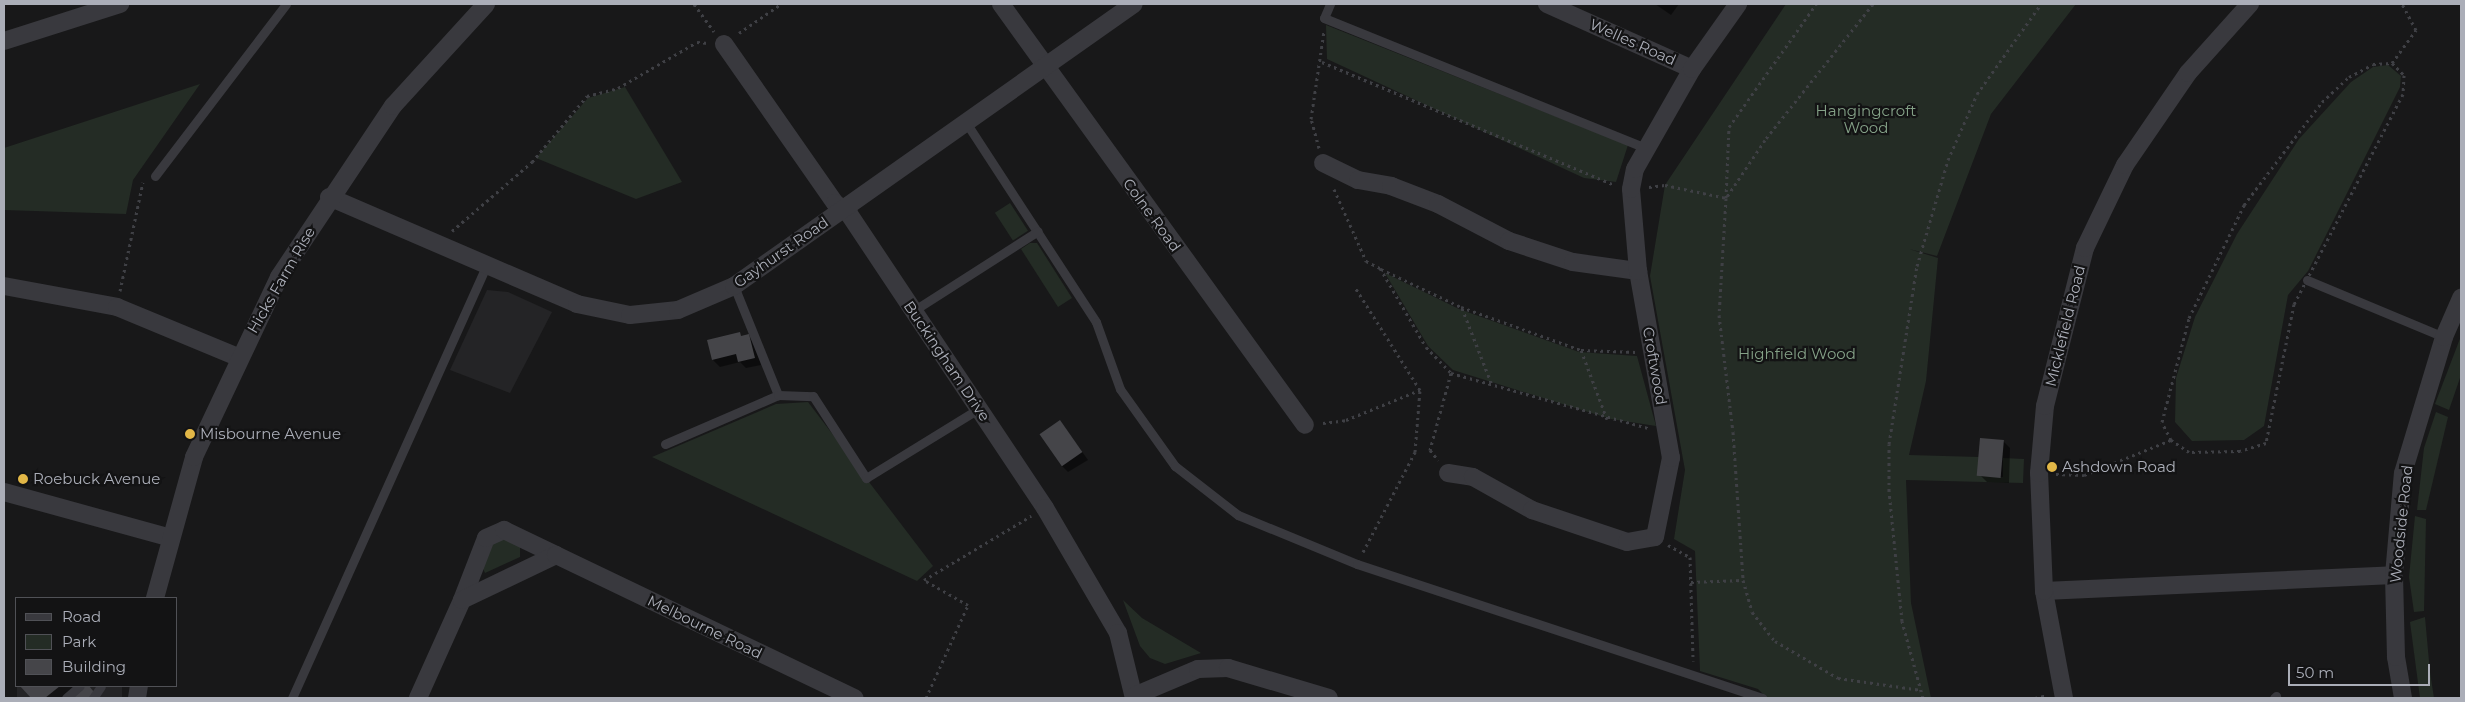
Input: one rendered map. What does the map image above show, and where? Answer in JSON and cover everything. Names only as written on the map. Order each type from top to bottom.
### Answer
[{"type":"street","points":[[4,41],[120,4]]},
{"type":"street","name":"Hicks Farm Rise","points":[[155,597],[194,457],[238,357],[280,277],[329,197],[393,106],[486,4]]},
{"type":"street","name":"Colne Road","points":[[1001,4],[1305,425]]},
{"type":"street","name":"Gayhurst Road","points":[[329,197],[577,304],[630,315],[678,310],[734,286],[967,124],[1045,65],[1134,4]]},
{"type":"street","name":"Welles Road","points":[[1547,4],[1692,69]]},
{"type":"street","name":"Croftwood","points":[[1655,537],[1670,458],[1638,271],[1631,189],[1644,147],[1692,69],[1738,4]]},
{"type":"street","name":"Micklefield Road","points":[[2064,698],[2044,590],[2039,473],[2045,406],[2085,248],[2125,165],[2188,73],[2250,4]]},
{"type":"street","name":"Buckingham Drive","points":[[724,44],[913,311],[1045,508],[1118,633],[1134,697]]},
{"type":"street","points":[[1323,163],[1358,180],[1391,186],[1438,204],[1509,241],[1573,262],[1638,271]]},
{"type":"street","points":[[4,286],[117,307],[238,357]]},
{"type":"street","name":"Woodside Road","points":[[2402,698],[2396,657],[2394,575],[2403,473],[2444,337],[2461,298]]},
{"type":"street","points":[[1448,473],[1473,477],[1532,510],[1627,542],[1655,537]]},
{"type":"street","points":[[4,492],[171,538]]},
{"type":"street","name":"Melbourne Road","points":[[418,698],[462,600],[486,538],[504,530],[854,698]]},
{"type":"street","points":[[462,600],[556,555]]},
{"type":"street","points":[[2044,590],[2394,575]]},
{"type":"street","points":[[1134,697],[1198,669],[1228,668],[1329,698]]},
{"type":"lane","points":[[156,176],[286,4]]},
{"type":"lane","points":[[1330,4],[1324,18],[1644,147]]},
{"type":"lane","points":[[967,124],[1096,322],[1120,389],[1175,466],[1238,515],[1357,564],[1694,678],[1762,698]]},
{"type":"lane","points":[[913,311],[1038,231]]},
{"type":"lane","points":[[292,698],[487,264]]},
{"type":"lane","points":[[2307,280],[2444,337]]},
{"type":"lane","points":[[734,286],[778,395]]},
{"type":"lane","points":[[665,444],[778,395],[813,396],[866,478],[978,409]]},
{"type":"lane","points":[[66,698],[79,687]]},
{"type":"lane","points":[[93,698],[100,687]]},
{"type":"path","points":[[694,4],[724,44]]},
{"type":"path","points":[[438,243],[532,162],[587,96],[618,88],[697,42],[724,44],[781,4]]},
{"type":"path","points":[[1816,4],[1729,128],[1719,315],[1733,432],[1743,580],[1752,612],[1775,641],[1838,678],[1921,690]]},
{"type":"path","points":[[1726,198],[1765,140],[1873,4]]},
{"type":"path","points":[[1923,698],[1902,621],[1889,491],[1889,444],[1917,266],[1948,160],[1977,94],[2041,4]]},
{"type":"path","points":[[2392,63],[2404,75],[2403,94],[2294,304],[2266,443],[2240,451],[2189,452],[2171,440],[2162,422],[2189,318],[2244,205],[2322,102],[2365,68],[2392,63],[2416,30],[2402,4]]},
{"type":"path","points":[[1324,18],[1322,62],[1311,119],[1323,163],[1366,261],[1461,307],[1582,350],[1652,353]]},
{"type":"path","points":[[1322,62],[1599,182],[1631,189],[1665,185],[1726,198]]},
{"type":"path","points":[[117,307],[143,180]]},
{"type":"path","points":[[1380,268],[1426,347],[1451,374],[1607,420],[1667,432]]},
{"type":"path","points":[[1355,287],[1420,390],[1415,452],[1357,564]]},
{"type":"path","points":[[1461,307],[1492,385]]},
{"type":"path","points":[[1582,350],[1607,420]]},
{"type":"path","points":[[1448,473],[1430,450],[1451,374]]},
{"type":"path","points":[[1305,425],[1346,420],[1420,390]]},
{"type":"path","points":[[2039,473],[2084,475],[2171,440]]},
{"type":"path","points":[[926,698],[968,605],[924,580],[1045,508]]},
{"type":"path","points":[[1655,537],[1690,557],[1694,678]]},
{"type":"path","points":[[1691,582],[1743,580]]},
{"type":"shaded area","points":[[487,290],[508,292],[552,312],[510,393],[450,370]]},
{"type":"shaded area","points":[[17,687],[122,687],[122,698],[17,698]]},
{"type":"green space","name":"Highfield Wood","points":[[1786,4],[2076,4],[1991,114],[1937,256],[1909,249],[1938,258],[1926,381],[1909,455],[1979,457],[1979,476],[2003,477],[2003,458],[2024,459],[2023,483],[1906,480],[1911,603],[1931,698],[1767,698],[1758,689],[1700,671],[1695,551],[1674,539],[1685,470],[1650,276],[1665,185]]},
{"type":"green space","points":[[1326,25],[1628,145],[1616,182],[1584,178],[1327,59]]},
{"type":"green space","points":[[2388,65],[2401,76],[2400,87],[2308,271],[2288,295],[2264,426],[2244,440],[2192,441],[2175,422],[2176,378],[2195,317],[2237,234],[2299,139],[2351,82],[2373,67]]},
{"type":"green space","points":[[200,84],[133,180],[126,214],[4,210],[4,148]]},
{"type":"green space","points":[[625,87],[682,182],[636,199],[536,158],[588,98]]},
{"type":"green space","points":[[1010,203],[1028,231],[1013,240],[995,213]]},
{"type":"green space","points":[[1030,243],[1037,243],[1072,298],[1058,307],[1021,249]]},
{"type":"green space","points":[[1385,273],[1459,309],[1579,352],[1637,356],[1656,426],[1611,419],[1453,370],[1428,346]]},
{"type":"green space","points":[[2461,336],[2461,375],[2449,410],[2435,404]]},
{"type":"green space","points":[[808,402],[933,566],[917,581],[652,457],[776,404]]},
{"type":"green space","points":[[2436,412],[2448,417],[2426,510],[2417,510],[2424,448]]},
{"type":"green space","points":[[2415,516],[2426,519],[2424,611],[2414,612],[2409,577]]},
{"type":"green space","points":[[495,537],[520,541],[520,557],[485,573],[482,566]]},
{"type":"green space","points":[[1123,600],[1142,618],[1201,653],[1165,664],[1150,658],[1140,646]]},
{"type":"green space","points":[[2425,617],[2434,698],[2420,698],[2410,622]]},
{"type":"building","points":[[740,332],[741,336],[749,334],[755,358],[738,362],[736,354],[712,360],[707,340]]},
{"type":"building","points":[[1060,420],[1082,452],[1062,466],[1040,434]]},
{"type":"building","points":[[1980,438],[2004,440],[2001,478],[1977,476]]},
{"type":"building","points":[[21,687],[59,687],[45,698],[31,698]]},
{"type":"building","points":[[82,687],[90,687],[99,698],[69,698]]},
{"type":"place","name":"Misbourne Avenue","points":[[190,434]]},
{"type":"place","name":"Ashdown Road","points":[[2052,467]]},
{"type":"place","name":"Roebuck Avenue","points":[[23,479]]},
{"type":"park label","name":"Hangingcroft Wood","points":[[1866,118]]}]
